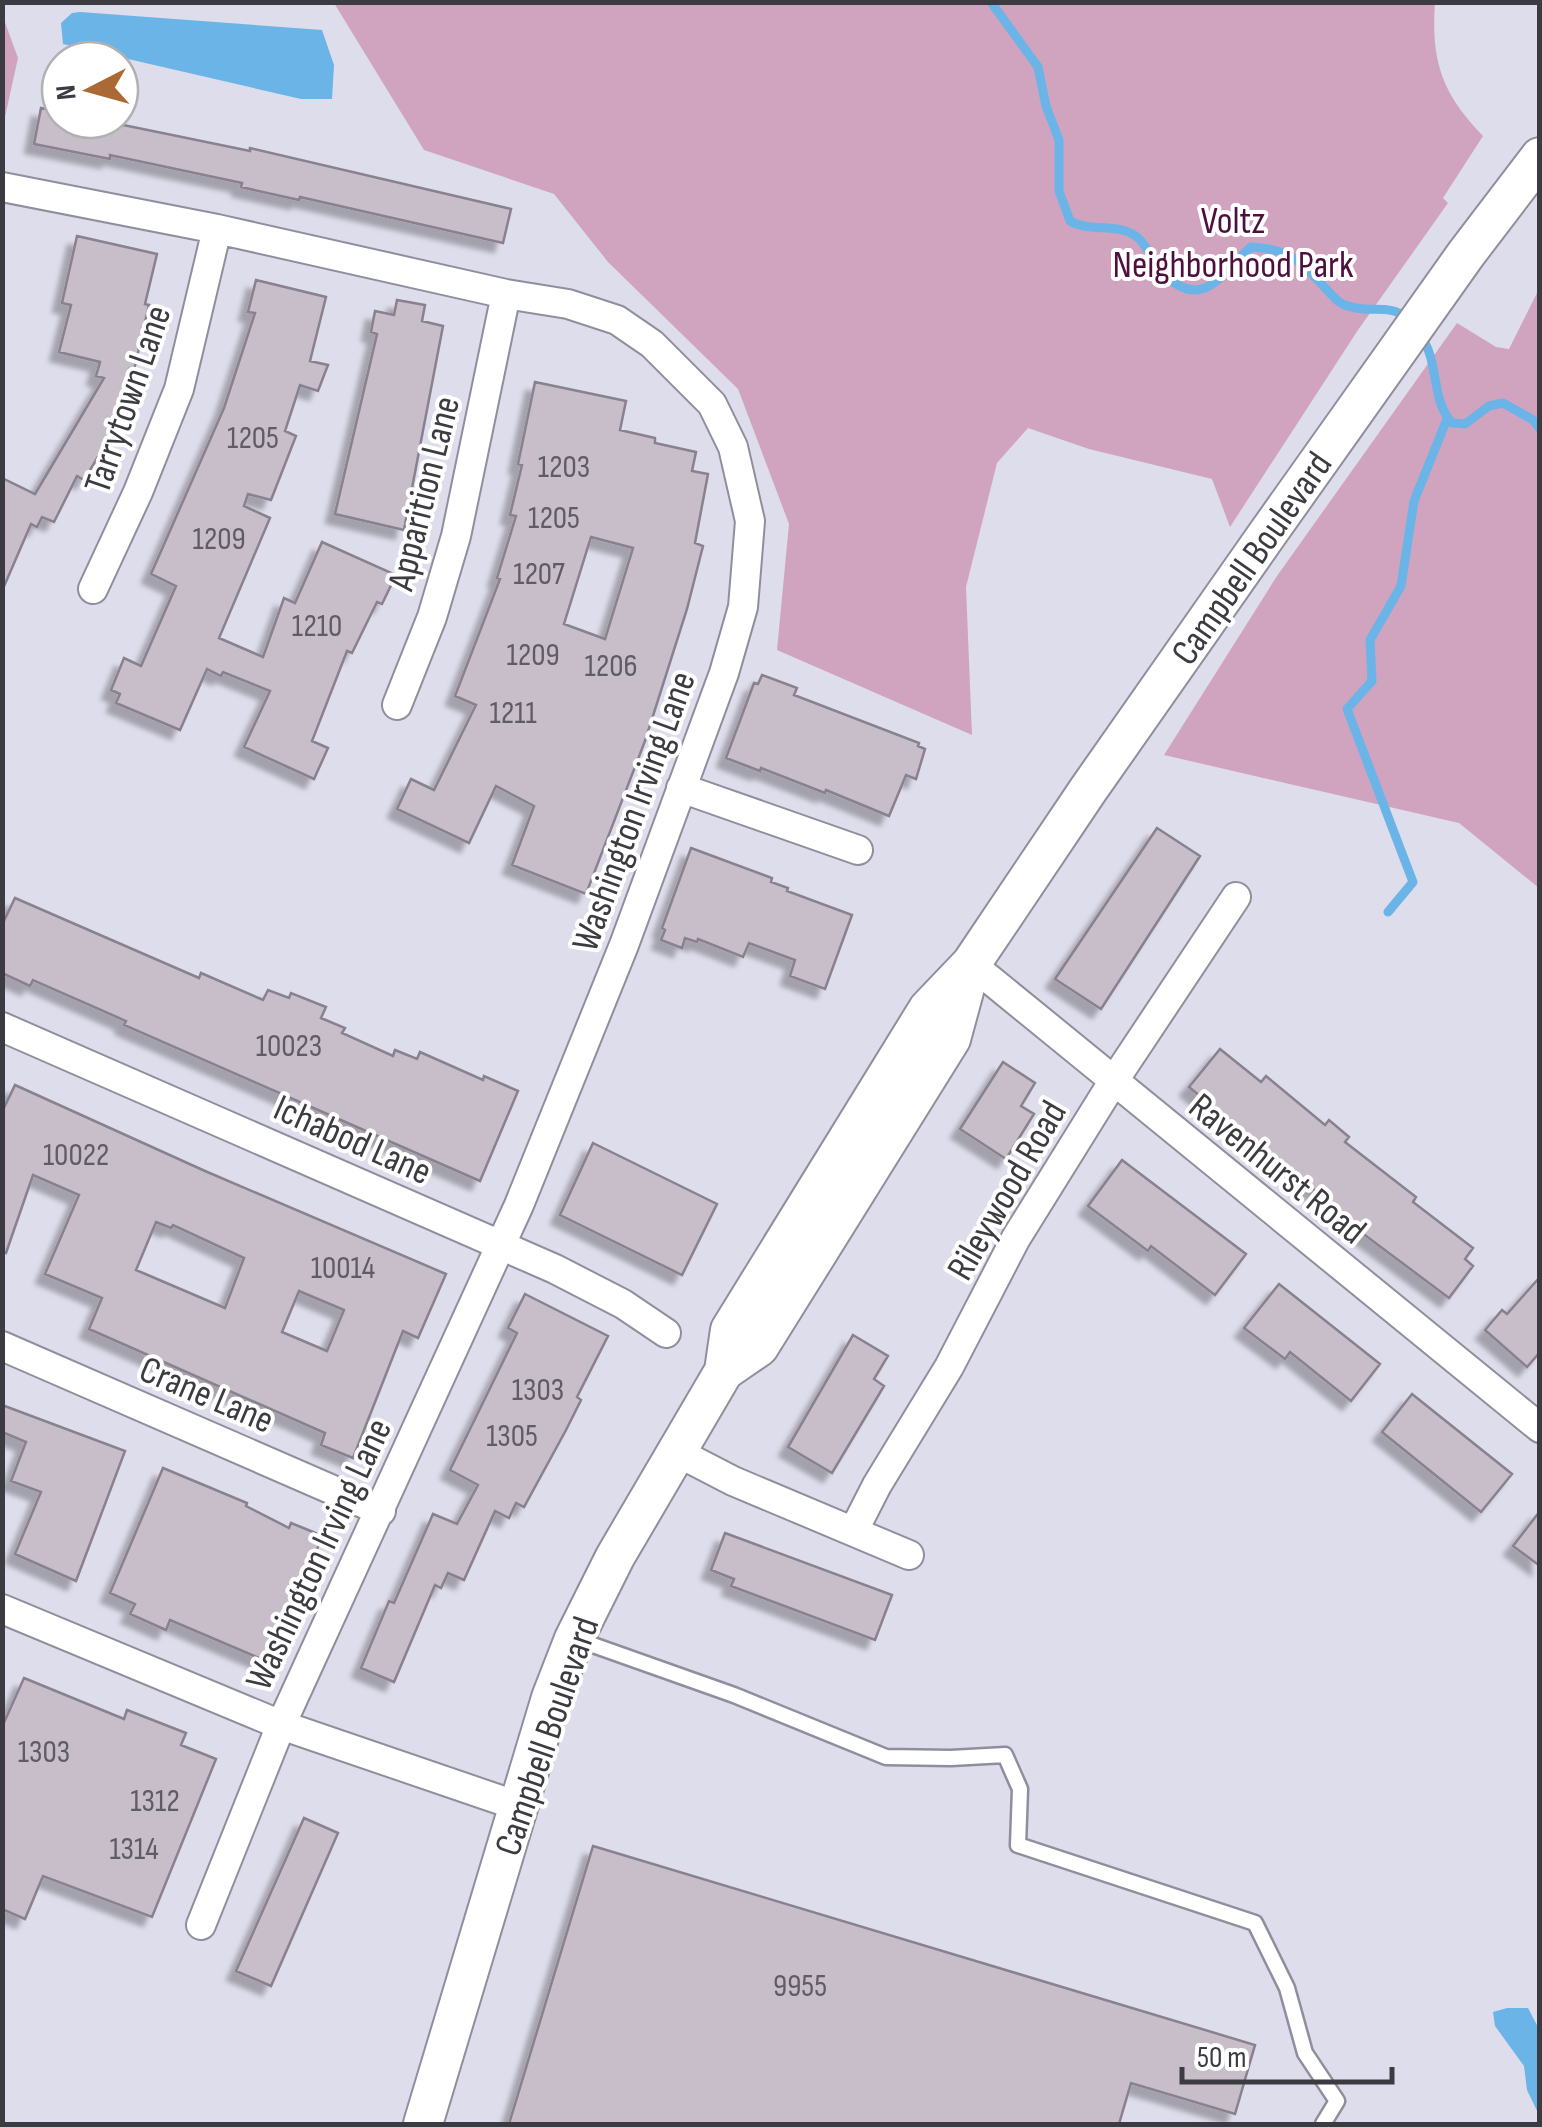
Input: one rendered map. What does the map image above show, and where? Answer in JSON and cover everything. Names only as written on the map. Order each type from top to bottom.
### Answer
[{"type":"street","name":"Campbell Boulevard","points":[[423,2124],[551,1698],[574,1638],[675,1451],[724,1371],[730,1330],[928,1010],[971,964],[1268,533],[1466,254],[1540,157]]},
{"type":"street","name":"Washington Irving Lane","points":[[2,187],[568,304],[617,320],[652,344],[712,404],[733,447],[750,522],[743,607],[724,673],[624,946],[519,1205],[281,1725],[201,1925]]},
{"type":"street","name":"Tarrytown Lane","points":[[93,589],[138,492],[179,388],[217,229]]},
{"type":"street","name":"Apparition Lane","points":[[397,705],[432,616],[456,536],[506,294]]},
{"type":"street","points":[[681,788],[858,850]]},
{"type":"street","name":"Rileywood Road","points":[[854,1530],[949,1367],[1016,1238],[1113,1082],[1236,897]]},
{"type":"street","name":"Ravenhurst Road","points":[[971,964],[1540,1428]]},
{"type":"street","name":"Ichabod Lane","points":[[2,1028],[500,1244],[624,1304],[666,1333]]},
{"type":"street","name":"Crane Lane","points":[[2,1346],[381,1511]]},
{"type":"street","points":[[675,1451],[909,1555]]},
{"type":"street","points":[[3,1609],[281,1725],[518,1806]]},
{"type":"lane","points":[[574,1638],[886,1757],[1005,1754],[1020,1789],[1018,1846],[1254,1923],[1286,1988],[1305,2053],[1337,2101],[1323,2124]]},
{"type":"green space","points":[[334,3],[1435,3],[1435,43],[1442,76],[1458,105],[1483,136],[1443,198],[1448,203],[1358,330],[1230,527],[1212,479],[1089,449],[1028,428],[997,463],[966,587],[972,735],[777,650],[789,524],[738,389],[608,262],[554,194],[424,150]]},
{"type":"green space","points":[[2,14],[18,58],[3,126],[2,126]]},
{"type":"green space","name":"Voltz Neighborhood Park","points":[[1539,289],[1539,888],[1459,823],[1164,755],[1277,576],[1457,323],[1496,347],[1509,349]]},
{"type":"water","points":[[72,13],[322,30],[334,65],[332,99],[301,99],[140,62],[140,40],[63,40],[61,23]]},
{"type":"water","points":[[1528,2008],[1539,2029],[1539,2115],[1527,2090],[1524,2066],[1495,2026],[1493,2012]]},
{"type":"building","points":[[40,113],[40,140],[140,140],[140,128],[250,148],[511,209],[503,243],[110,155],[110,159],[34,144]]},
{"type":"building","points":[[77,236],[157,254],[145,304],[149,305],[134,370],[129,369],[119,408],[125,412],[84,480],[77,476],[54,522],[42,517],[37,527],[31,524],[2,591],[2,478],[35,494],[104,378],[96,376],[100,362],[59,352],[71,305],[62,303]]},
{"type":"building","points":[[256,280],[326,297],[310,361],[328,365],[318,391],[300,385],[285,431],[296,436],[271,500],[248,494],[244,506],[270,518],[219,638],[263,657],[284,598],[295,603],[322,542],[396,575],[382,604],[377,602],[352,653],[347,651],[312,741],[328,748],[314,779],[244,747],[270,691],[207,669],[180,730],[116,703],[120,694],[111,690],[124,658],[141,666],[176,586],[151,574],[224,408],[255,313],[248,312]]},
{"type":"building","points":[[397,300],[425,305],[422,321],[443,326],[404,530],[335,514],[377,334],[371,332],[375,311],[394,315]]},
{"type":"building","points":[[535,382],[626,401],[620,430],[696,452],[692,471],[708,474],[695,543],[703,546],[687,609],[645,741],[586,894],[512,865],[534,806],[496,786],[469,843],[397,809],[411,779],[434,790],[476,705],[455,696],[500,579],[497,578],[516,516],[510,515],[522,465],[518,464]],"holes":[[[591,537],[633,548],[605,639],[564,624]]]},
{"type":"building","points":[[762,675],[797,688],[794,695],[919,743],[925,749],[916,779],[906,775],[889,816],[826,790],[825,793],[726,758],[754,683],[758,684]]},
{"type":"building","points":[[1157,828],[1200,856],[1101,1009],[1055,979]]},
{"type":"building","points":[[691,848],[772,878],[771,882],[788,888],[787,891],[852,915],[825,989],[790,976],[795,960],[749,943],[743,957],[698,939],[697,942],[685,938],[682,948],[661,940]]},
{"type":"building","points":[[15,898],[199,978],[201,973],[263,1000],[268,990],[289,998],[291,993],[326,1007],[321,1018],[345,1028],[342,1033],[393,1056],[395,1050],[417,1059],[420,1052],[518,1091],[480,1181],[124,1025],[126,1021],[33,980],[30,986],[2,973],[2,925]]},
{"type":"building","points":[[1220,1049],[1261,1082],[1266,1076],[1325,1125],[1329,1120],[1349,1137],[1345,1142],[1473,1248],[1465,1259],[1473,1266],[1449,1298],[1326,1206],[1329,1202],[1189,1087]]},
{"type":"building","points":[[1003,1062],[1035,1083],[1021,1106],[1034,1114],[1006,1159],[960,1129]]},
{"type":"building","points":[[15,1085],[446,1274],[418,1338],[403,1331],[353,1458],[321,1445],[325,1433],[89,1329],[102,1298],[45,1274],[79,1195],[33,1175],[6,1253],[2,1252],[2,1112]],"holes":[[[156,1222],[171,1228],[173,1225],[244,1258],[225,1308],[136,1270]],[[299,1291],[344,1310],[327,1351],[282,1332]]]},
{"type":"building","points":[[593,1143],[717,1204],[682,1275],[560,1215]]},
{"type":"building","points":[[1122,1160],[1246,1254],[1215,1295],[1151,1246],[1148,1251],[1088,1206]]},
{"type":"building","points":[[1540,1277],[1540,1352],[1527,1367],[1485,1330],[1502,1310],[1507,1314]]},
{"type":"building","points":[[1279,1284],[1380,1364],[1351,1401],[1290,1352],[1285,1359],[1244,1328]]},
{"type":"building","points":[[525,1294],[608,1336],[577,1397],[581,1400],[524,1507],[516,1503],[509,1518],[495,1511],[464,1580],[448,1573],[441,1588],[435,1585],[394,1682],[361,1668],[389,1601],[394,1603],[433,1514],[457,1524],[478,1485],[450,1470],[517,1333],[508,1328]]},
{"type":"building","points":[[853,1335],[888,1356],[874,1379],[884,1386],[832,1473],[788,1447]]},
{"type":"building","points":[[1412,1394],[1512,1474],[1481,1512],[1382,1432]]},
{"type":"building","points":[[2,1405],[125,1451],[76,1581],[15,1554],[41,1492],[11,1481],[26,1442],[2,1432]]},
{"type":"building","points":[[163,1468],[247,1503],[246,1506],[289,1528],[291,1523],[323,1536],[266,1661],[170,1620],[166,1630],[130,1614],[135,1604],[110,1593]]},
{"type":"building","points":[[1540,1511],[1540,1566],[1513,1546]]},
{"type":"building","points":[[725,1533],[892,1595],[875,1640],[731,1586],[734,1579],[711,1570]]},
{"type":"building","points":[[24,1678],[124,1719],[127,1710],[186,1733],[181,1745],[216,1759],[152,1917],[43,1876],[25,1919],[2,1909],[2,1727]]},
{"type":"building","points":[[304,1818],[338,1833],[271,1986],[236,1971]]},
{"type":"building","points":[[593,1846],[1255,2045],[1235,2114],[1131,2083],[1119,2124],[509,2124]]},
{"type":"waterway","points":[[991,2],[1038,67],[1046,106],[1059,140],[1059,191],[1070,221],[1130,232],[1164,274],[1191,290],[1213,284],[1251,247],[1266,248],[1296,260],[1342,304],[1393,311],[1407,318]]},
{"type":"waterway","points":[[1420,335],[1430,356],[1441,403],[1452,423],[1465,424],[1489,406],[1503,403],[1533,420],[1540,429]]},
{"type":"waterway","points":[[1388,912],[1413,882],[1347,709],[1372,681],[1370,640],[1401,586],[1414,501],[1447,419]]}]
